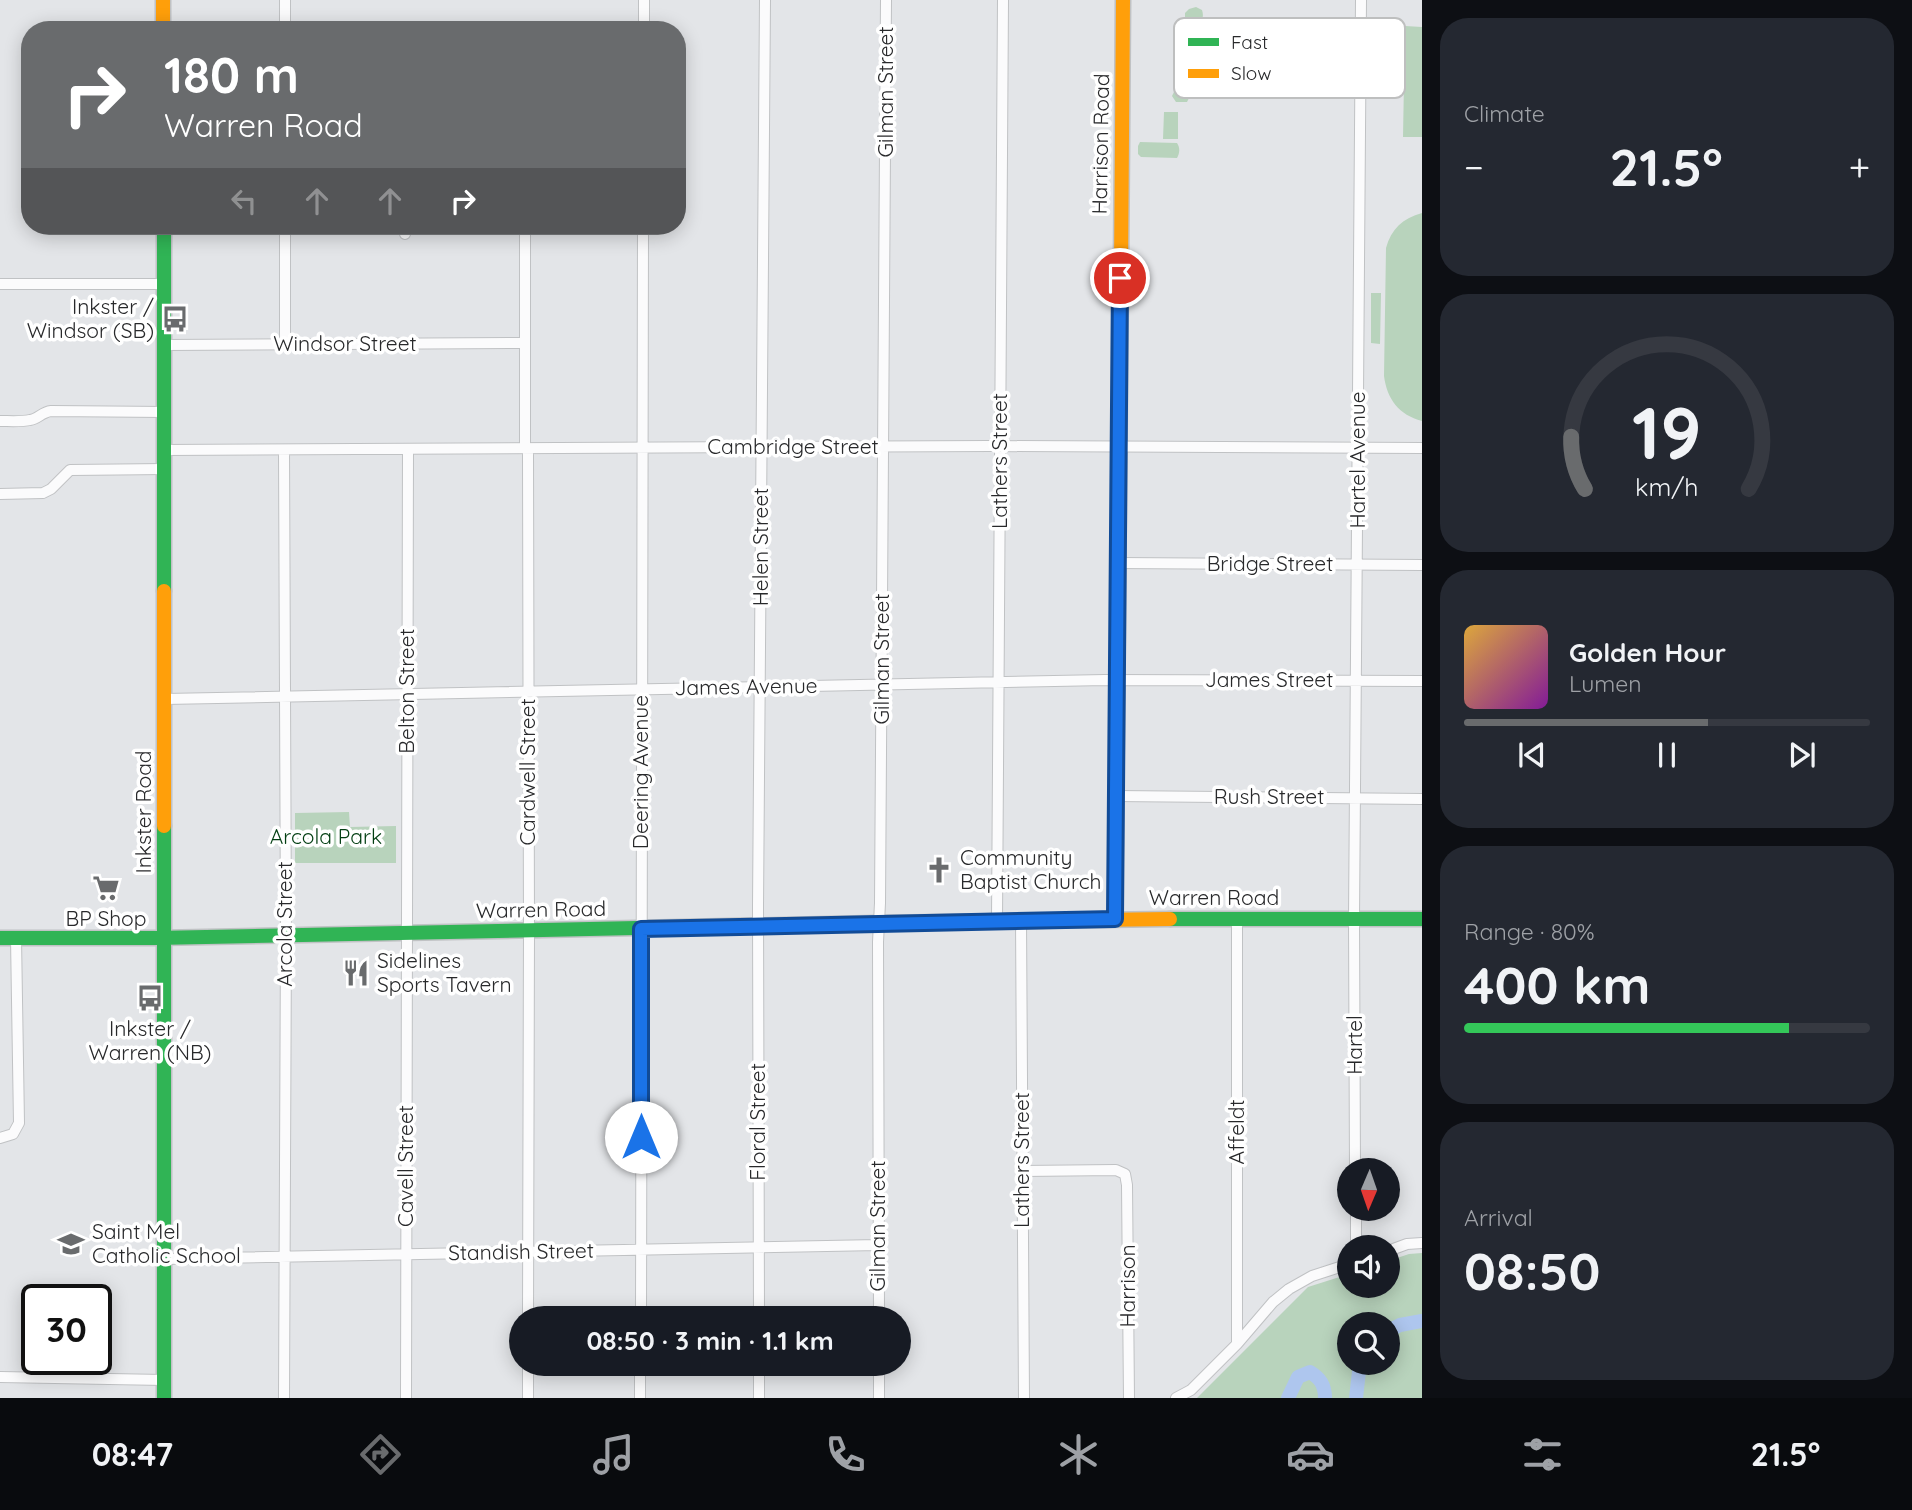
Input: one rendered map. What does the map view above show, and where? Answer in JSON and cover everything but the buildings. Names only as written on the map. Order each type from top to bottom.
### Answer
[{"type":"main road","points":[[163,0],[163,21]]},
{"type":"main road","name":"Harrison Road","points":[[1115,919],[1123,0]]},
{"type":"main road","name":"Inkster Road","points":[[164,235],[164,1398]]},
{"type":"main road","name":"Warren Road","points":[[0,938],[165,938],[1115,919],[1422,919]]},
{"type":"street","points":[[285,0],[285,21]]},
{"type":"street","points":[[644,0],[644,21]]},
{"type":"street","name":"Helen Street","points":[[758,926],[765,0]]},
{"type":"street","name":"Gilman Street","points":[[879,1306],[878,942],[886,0]]},
{"type":"street","name":"Lathers Street","points":[[997,921],[1003,0]]},
{"type":"street","name":"Hartel Avenue","points":[[1361,0],[1361,18]]},
{"type":"street","name":"Hartel Avenue","points":[[1354,919],[1360,98]]},
{"type":"street","points":[[285,235],[285,345]]},
{"type":"street","name":"Cardwell Street","points":[[525,235],[530,931],[528,1306]]},
{"type":"street","name":"Deering Avenue","points":[[641,1306],[643,235]]},
{"type":"street","points":[[0,284],[165,284]]},
{"type":"street","name":"Windsor Street","points":[[165,345],[525,344]]},
{"type":"street","points":[[0,421],[28,421],[43,412],[51,411],[165,412]]},
{"type":"street","name":"Cambridge Street","points":[[165,450],[1000,446],[1422,448]]},
{"type":"street","name":"Belton Street","points":[[406,933],[408,449]]},
{"type":"street","name":"Arcola Street","points":[[284,450],[284,1398]]},
{"type":"street","points":[[0,494],[43,493],[51,489],[70,470],[165,469]]},
{"type":"street","name":"Bridge Street","points":[[1117,563],[1422,565]]},
{"type":"street","name":"James Avenue","points":[[165,699],[1116,680]]},
{"type":"street","name":"James Street","points":[[1116,680],[1422,681]]},
{"type":"street","name":"Rush Street","points":[[1116,796],[1422,799]]},
{"type":"street","name":"Hartel","points":[[1354,919],[1356,1158]]},
{"type":"street","name":"Affeldt","points":[[1237,920],[1237,1344]]},
{"type":"street","name":"Lathers Street","points":[[1021,921],[1024,1398]]},
{"type":"street","name":"Floral Street","points":[[758,926],[759,1306]]},
{"type":"street","name":"Cavell Street","points":[[406,933],[406,1398]]},
{"type":"street","points":[[0,1138],[13,1134],[19,1123],[16,938]]},
{"type":"street","name":"Harrison","points":[[1023,1171],[1116,1170],[1125,1174],[1129,1398]]},
{"type":"street","points":[[1400,1247],[1422,1243]]},
{"type":"street","name":"Standish Street","points":[[164,1259],[878,1245]]},
{"type":"street","points":[[1176,1398],[1191,1390],[1237,1344],[1273,1302],[1289,1289],[1312,1276],[1337,1268]]},
{"type":"street","points":[[528,1376],[528,1398]]},
{"type":"street","points":[[640,1376],[640,1398]]},
{"type":"street","points":[[759,1376],[759,1398]]},
{"type":"street","points":[[879,1376],[879,1398]]},
{"type":"street","points":[[0,1377],[164,1380]]},
{"type":"green space","points":[[1196,7],[1202,10],[1203,18],[1185,18],[1189,9]]},
{"type":"green space","points":[[1405,26],[1422,27],[1422,137],[1403,137]]},
{"type":"green space","points":[[1174,92],[1174,98],[1189,98],[1187,102],[1176,102],[1172,96]]},
{"type":"green space","points":[[1164,112],[1178,112],[1178,139],[1163,139]]},
{"type":"green space","points":[[1140,142],[1177,143],[1179,154],[1177,158],[1141,157],[1138,154]]},
{"type":"green space","points":[[1422,213],[1422,421],[1407,415],[1396,405],[1388,392],[1384,376],[1386,248],[1399,225]]},
{"type":"green space","points":[[1371,293],[1381,293],[1380,344],[1371,343]]},
{"type":"green space","name":"Arcola Park","points":[[349,812],[350,827],[396,826],[396,863],[295,863],[295,813]]},
{"type":"green space","points":[[1422,1253],[1422,1398],[1197,1398],[1308,1287],[1337,1278],[1337,1298],[1400,1298],[1400,1257]]},
{"type":"waterway","points":[[1400,1325],[1422,1321]]},
{"type":"waterway","points":[[1288,1398],[1298,1377],[1310,1372],[1321,1382],[1325,1398]]},
{"type":"waterway","points":[[1356,1398],[1359,1375]]},
{"type":"traffic: fast","points":[[164,235],[164,591]]},
{"type":"traffic: fast","points":[[1115,919],[1121,270]]},
{"type":"traffic: fast","points":[[164,826],[164,1398]]},
{"type":"traffic: fast","points":[[1170,919],[1422,919]]},
{"type":"traffic: fast","points":[[0,938],[156,938],[877,923]]},
{"type":"traffic: slow","points":[[163,0],[163,21]]},
{"type":"traffic: slow","points":[[1121,270],[1123,0]]},
{"type":"traffic: slow","points":[[164,591],[164,826]]},
{"type":"traffic: slow","points":[[877,923],[1170,919]]},
{"type":"place","name":"Inkster / Windsor (SB)","points":[[175,319]]},
{"type":"place","name":"Community Baptist Church","points":[[939,870]]},
{"type":"place","name":"BP Shop","points":[[106,888]]},
{"type":"place","name":"Sidelines Sports Tavern","points":[[356,973]]},
{"type":"place","name":"Inkster / Warren (NB)","points":[[150,998]]},
{"type":"place","name":"Saint Mel Catholic School","points":[[71,1244]]},
{"type":"route","points":[[641,1137],[641,929],[1115,919],[1120,278]]}]
